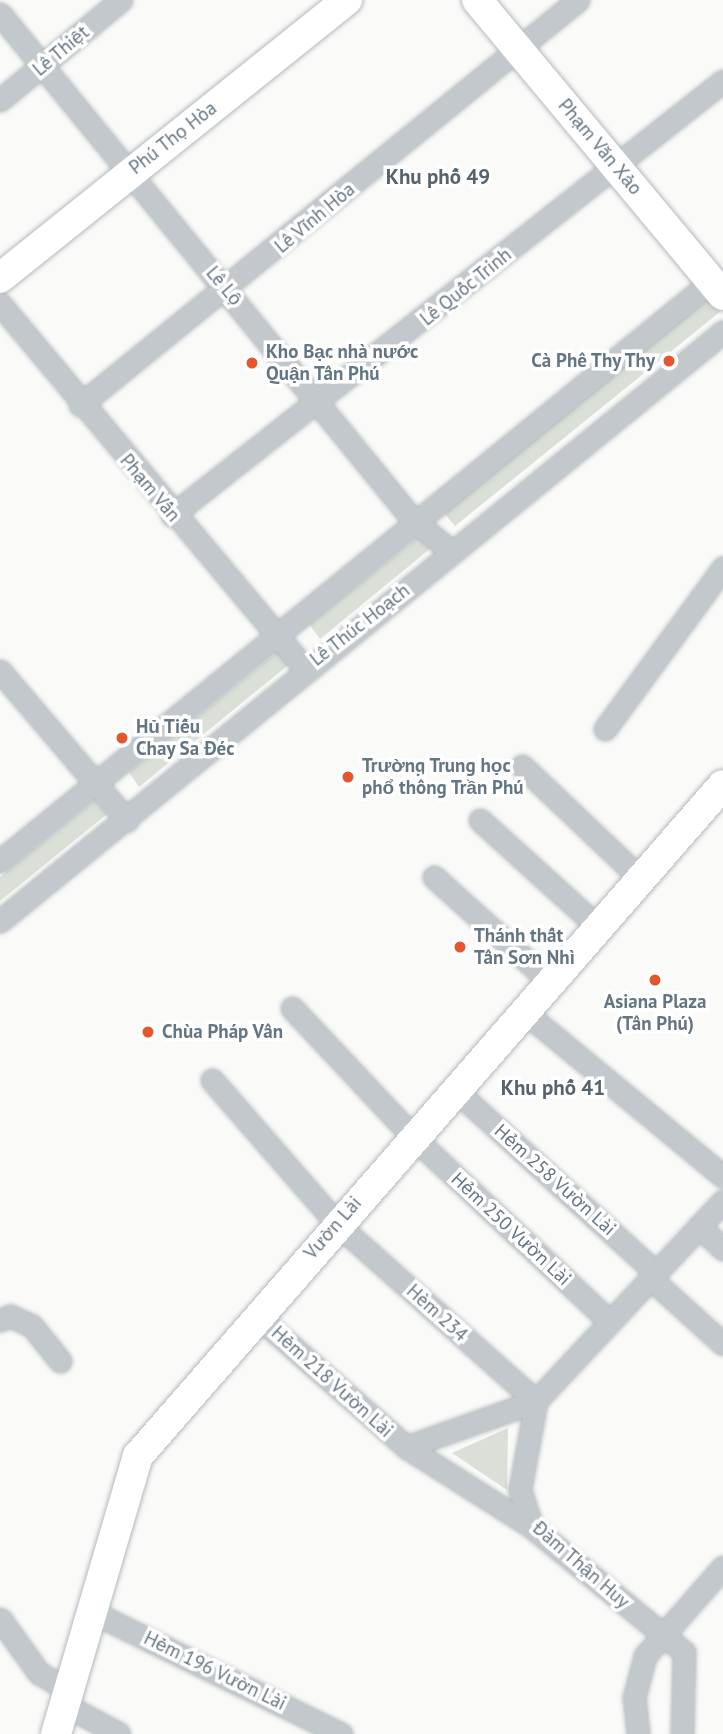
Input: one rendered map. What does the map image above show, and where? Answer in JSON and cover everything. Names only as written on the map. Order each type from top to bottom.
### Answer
[{"type":"street","name":"Lê Thiệt","points":[[0,100],[121,0]]},
{"type":"street","name":"Phú Thọ Hòa","points":[[0,278],[347,0]]},
{"type":"street","name":"Phạm Văn Xảo","points":[[477,0],[617,167],[719,283]]},
{"type":"street","name":"Lê Vĩnh Hòa","points":[[80,405],[228,290],[578,0]]},
{"type":"street","name":"Lê Lộ","points":[[0,14],[128,174],[228,290],[413,520],[452,552]]},
{"type":"street","name":"Lê Quốc Trinh","points":[[172,515],[318,405],[723,81]]},
{"type":"street","points":[[0,861],[413,520],[719,283]]},
{"type":"street","name":"Phạm Vấn","points":[[0,304],[172,515],[305,668]]},
{"type":"street","name":"Lê Thúc Hoạch","points":[[0,921],[127,820],[305,668],[723,332]]},
{"type":"street","points":[[605,729],[723,568]]},
{"type":"street","points":[[0,671],[94,785],[127,820]]},
{"type":"street","points":[[522,766],[639,877]]},
{"type":"street","name":"Vườn Lài","points":[[56,1734],[88,1610],[138,1456],[548,979],[723,785]]},
{"type":"street","points":[[480,820],[596,925]]},
{"type":"street","points":[[434,877],[548,979]]},
{"type":"street","name":"Hẻm 250 Vườn Lài","points":[[292,1009],[413,1137],[609,1321]]},
{"type":"street","points":[[522,1010],[723,1176]]},
{"type":"street","name":"Hèm 234","points":[[212,1080],[337,1224],[536,1401]]},
{"type":"street","name":"Hẻm 258 Vườn Lài","points":[[454,1089],[723,1344]]},
{"type":"street","points":[[536,1401],[723,1201]]},
{"type":"street","points":[[699,1226],[723,1249]]},
{"type":"street","name":"Hẻm 218 Vườn Lài","points":[[257,1316],[406,1447],[532,1527]]},
{"type":"street","points":[[0,1320],[19,1318],[32,1326],[60,1361]]},
{"type":"street","name":"Hẻm 218 Vườn Lài","points":[[406,1447],[536,1401]]},
{"type":"street","name":"Đàm Thận Huy","points":[[536,1401],[520,1489],[532,1527],[684,1652],[682,1734]]},
{"type":"street","points":[[638,1734],[634,1698],[645,1656],[661,1633],[723,1567]]},
{"type":"street","name":"Hẻm 196 Vườn Lài","points":[[88,1610],[341,1734]]},
{"type":"street","points":[[0,1619],[39,1673],[67,1698],[119,1734]]},
{"type":"shaded area","points":[[709,297],[721,311],[455,526],[443,512]]},
{"type":"shaded area","points":[[421,535],[431,548],[320,639],[309,624]]},
{"type":"shaded area","points":[[282,648],[293,661],[139,787],[129,772]]},
{"type":"shaded area","points":[[95,800],[107,814],[0,901],[0,877]]},
{"type":"shaded area","points":[[508,1428],[507,1490],[452,1453]]},
{"type":"place","name":"Cà Phê Thy Thy","points":[[669,361]]},
{"type":"place","name":"Kho Bạc nhà nước Quận Tân Phú","points":[[252,363]]},
{"type":"place","name":"Hủ Tiếu Chay Sa Đéc","points":[[122,738]]},
{"type":"place","name":"Trường Trung học phổ thông Trần Phú","points":[[348,777]]},
{"type":"place","name":"Thánh thất Tân Sơn Nhì","points":[[460,947]]},
{"type":"place","name":"Asiana Plaza (Tân Phú)","points":[[655,980]]},
{"type":"place","name":"Chùa Pháp Vân","points":[[148,1032]]},
{"type":"district","name":"Khu phố 49","points":[[438,177]]},
{"type":"district","name":"Khu phố 41","points":[[553,1088]]}]
